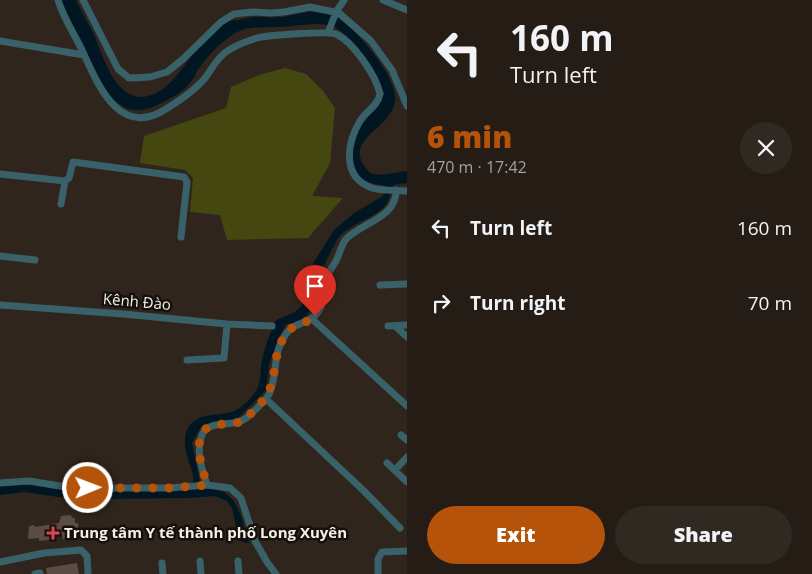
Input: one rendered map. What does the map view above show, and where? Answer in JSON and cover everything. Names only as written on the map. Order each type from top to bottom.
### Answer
[{"type":"street","points":[[58,0],[97,83],[111,104],[126,115],[137,118],[157,114],[165,110],[203,81],[222,55],[249,41],[265,37],[329,30],[339,36],[361,57],[380,91],[380,99],[360,120],[354,133],[348,156],[352,170],[362,182],[372,188],[407,191]]},
{"type":"street","points":[[83,0],[118,69],[129,78],[150,77],[167,72],[184,60],[221,22],[234,14],[284,12],[310,6],[336,14],[339,13],[371,41],[392,70],[407,106]]},
{"type":"street","points":[[329,30],[344,0]]},
{"type":"street","points":[[383,0],[407,10]]},
{"type":"street","points":[[0,41],[84,55]]},
{"type":"street","points":[[61,204],[65,181],[68,178],[73,162],[184,177],[187,182],[181,238]]},
{"type":"street","points":[[0,174],[65,181]]},
{"type":"street","points":[[205,485],[200,452],[203,433],[208,428],[240,422],[266,398],[274,380],[277,353],[285,334],[292,327],[312,319],[322,305],[327,273],[336,261],[345,241],[360,229],[388,212],[396,199],[395,190]]},
{"type":"street","points":[[0,256],[35,260]]},
{"type":"street","points":[[380,285],[407,284]]},
{"type":"street","name":"Kênh Đào","points":[[0,305],[272,326]]},
{"type":"street","points":[[312,319],[407,406]]},
{"type":"street","points":[[187,360],[224,358],[227,324]]},
{"type":"street","points":[[407,325],[391,326],[407,337]]},
{"type":"street","points":[[266,398],[400,528]]},
{"type":"street","points":[[395,470],[407,457]]},
{"type":"street","points":[[387,463],[407,482]]},
{"type":"street","points":[[0,483],[29,481],[66,487],[88,488],[191,487],[205,485],[230,488],[241,498],[256,541],[264,558],[276,574]]},
{"type":"street","points":[[0,562],[81,550],[88,556],[88,574]]},
{"type":"street","points":[[378,574],[378,559],[382,552],[407,551]]},
{"type":"street","points":[[200,561],[201,574]]},
{"type":"street","points":[[238,561],[239,574]]},
{"type":"street","points":[[162,563],[163,574]]},
{"type":"shaded area","points":[[285,68],[306,74],[324,92],[335,108],[330,163],[312,196],[343,198],[308,238],[227,240],[220,215],[190,212],[193,178],[185,170],[140,163],[144,136],[226,108],[231,87],[259,75]]},
{"type":"water","points":[[61,0],[76,0],[112,76],[127,93],[136,96],[144,97],[162,90],[178,74],[206,39],[228,21],[255,17],[283,17],[309,12],[330,14],[346,24],[371,50],[393,86],[394,106],[389,115],[367,138],[362,145],[360,153],[362,162],[370,173],[381,175],[407,171],[407,183],[393,185],[388,201],[383,208],[347,230],[337,240],[319,279],[313,305],[309,312],[304,318],[286,324],[280,335],[269,364],[266,390],[237,419],[213,422],[201,427],[192,443],[201,487],[221,491],[233,500],[240,513],[249,543],[242,542],[232,508],[227,501],[215,496],[99,499],[58,497],[25,492],[0,495],[0,485],[25,483],[192,490],[193,477],[185,441],[190,425],[205,416],[235,411],[250,399],[258,387],[263,355],[276,320],[295,312],[306,301],[314,262],[334,230],[354,213],[387,192],[386,186],[371,183],[362,178],[355,170],[349,156],[358,129],[378,106],[384,93],[369,64],[345,34],[328,25],[315,24],[254,28],[236,32],[212,52],[197,71],[192,81],[178,94],[155,106],[137,110],[129,109],[115,101],[102,85]]},
{"type":"building","points":[[71,515],[72,518],[75,518],[75,523],[78,523],[78,537],[63,539],[62,534],[49,536],[49,540],[39,541],[39,538],[28,539],[29,526],[34,525],[35,527],[59,523],[61,516]]},
{"type":"building","points":[[77,563],[79,574],[47,574],[46,568]]},
{"type":"place","name":"Trung tâm Y tế thành phố Long Xuyên","points":[[53,533]]},
{"type":"route","points":[[88,488],[169,488],[207,485],[201,466],[200,452],[204,430],[223,424],[240,422],[261,404],[270,393],[274,380],[277,353],[285,334],[292,327],[304,323],[315,316]]}]
